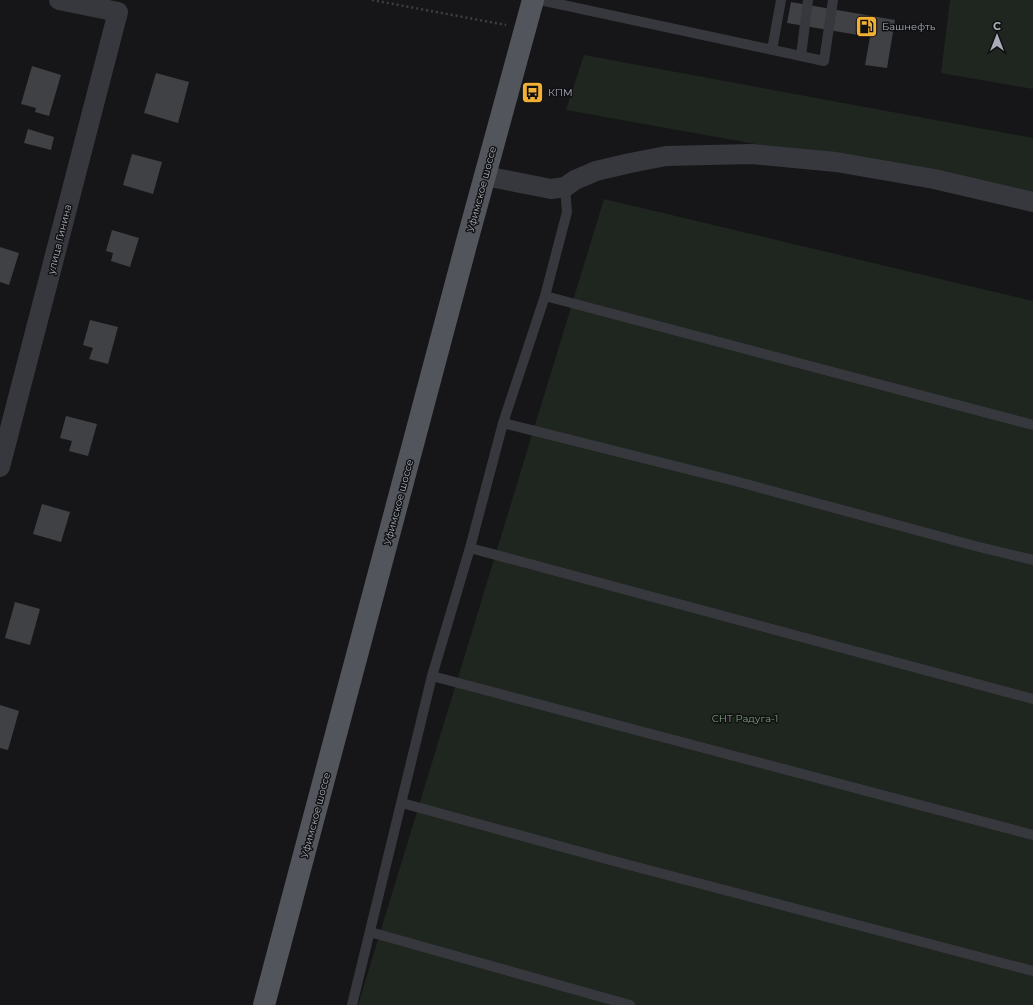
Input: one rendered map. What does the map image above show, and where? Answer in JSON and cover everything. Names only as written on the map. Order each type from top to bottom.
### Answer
[{"type":"main road","name":"Уфимское шоссе","points":[[264,1005],[462,260],[533,0]]},
{"type":"street","name":"улица Гинина","points":[[0,467],[118,12],[59,0]]},
{"type":"street","points":[[485,176],[551,189],[565,187],[575,180],[596,171],[666,156],[752,154],[836,162],[934,179],[1033,202]]},
{"type":"lane","points":[[540,0],[824,61],[833,0]]},
{"type":"lane","points":[[772,50],[780,0]]},
{"type":"lane","points":[[801,56],[808,0]]},
{"type":"lane","points":[[352,1005],[432,676],[470,548],[503,423],[545,296],[567,212],[565,187]]},
{"type":"lane","points":[[545,296],[1033,425]]},
{"type":"lane","points":[[503,423],[727,479],[975,546],[1033,560]]},
{"type":"lane","points":[[470,548],[1033,700]]},
{"type":"lane","points":[[432,676],[1033,836]]},
{"type":"lane","points":[[402,803],[610,860],[1033,971]]},
{"type":"lane","points":[[370,932],[630,1005]]},
{"type":"path","points":[[372,0],[525,29]]},
{"type":"green space","points":[[950,0],[1033,0],[1033,89],[941,73]]},
{"type":"green space","points":[[584,55],[1033,138],[1033,194],[566,110]]},
{"type":"green space","name":"СНТ Радуга-1","points":[[604,199],[1033,301],[1033,1005],[358,1005]]},
{"type":"building","points":[[791,2],[895,20],[887,68],[865,65],[870,37],[787,23]]},
{"type":"building","points":[[32,66],[61,75],[49,116],[35,112],[36,108],[21,104]]},
{"type":"building","points":[[156,73],[189,82],[178,123],[144,113]]},
{"type":"building","points":[[28,129],[54,137],[51,150],[24,143]]},
{"type":"building","points":[[132,154],[162,162],[153,194],[123,185]]},
{"type":"building","points":[[112,230],[139,238],[130,267],[111,261],[113,253],[106,251]]},
{"type":"building","points":[[0,247],[19,253],[9,285],[0,282]]},
{"type":"building","points":[[90,320],[118,327],[108,364],[89,359],[93,348],[83,345]]},
{"type":"building","points":[[66,416],[97,424],[88,456],[69,451],[72,441],[60,438]]},
{"type":"building","points":[[42,504],[70,512],[61,542],[33,534]]},
{"type":"building","points":[[15,602],[40,609],[30,645],[5,638]]},
{"type":"building","points":[[0,705],[19,711],[8,750],[0,748]]},
{"type":"place","name":"Башнефть","points":[[867,26]]},
{"type":"place","name":"КПМ","points":[[532,92]]}]
